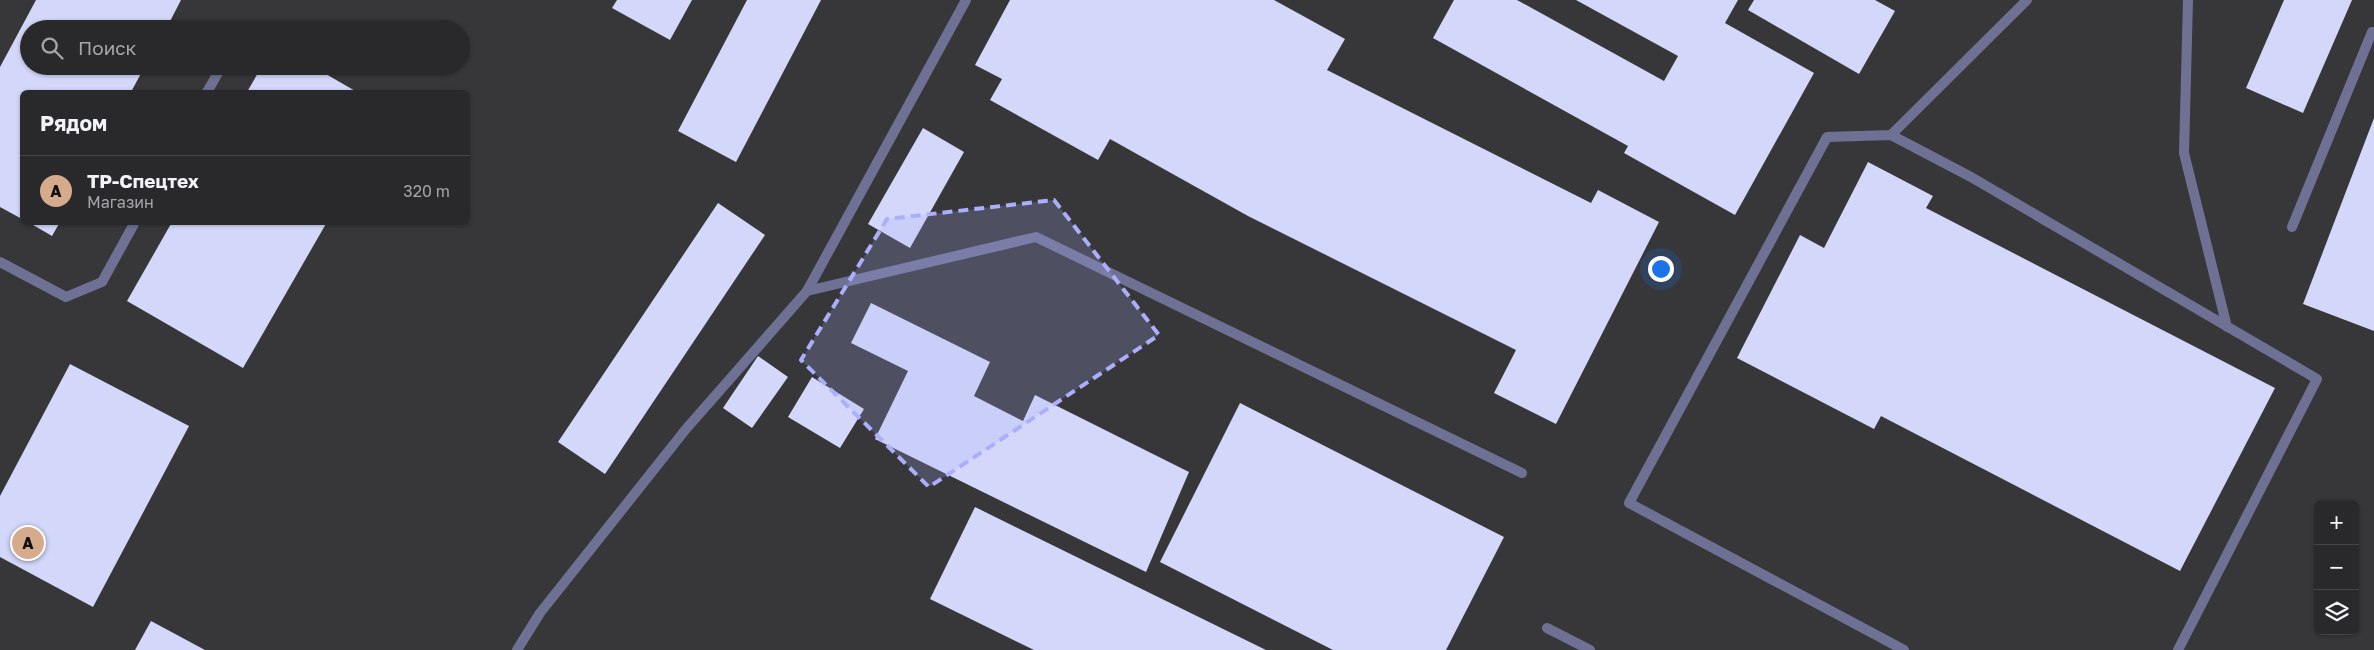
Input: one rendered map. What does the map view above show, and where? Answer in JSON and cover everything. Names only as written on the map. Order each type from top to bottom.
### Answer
[{"type":"lane","points":[[517,650],[540,613],[686,428],[807,291],[966,0]]},
{"type":"lane","points":[[1891,135],[2027,0]]},
{"type":"lane","points":[[2188,0],[2184,153],[2227,327]]},
{"type":"lane","points":[[2292,227],[2372,32],[2374,32]]},
{"type":"lane","points":[[208,90],[217,75]]},
{"type":"lane","points":[[1904,650],[1629,503],[1828,137],[1891,135],[1971,177],[2317,379],[2178,650]]},
{"type":"lane","points":[[0,262],[66,297],[102,282],[132,225]]},
{"type":"lane","points":[[807,291],[1036,237],[1522,473]]},
{"type":"lane","points":[[1547,628],[1590,650]]},
{"type":"highlighted area","points":[[1054,200],[1159,335],[929,487],[801,360],[887,219]]},
{"type":"building","points":[[36,0],[181,0],[171,20],[25,20]]},
{"type":"building","points":[[617,0],[692,0],[670,40],[612,8]]},
{"type":"building","points":[[747,0],[821,0],[736,162],[678,131]]},
{"type":"building","points":[[1010,0],[1274,0],[1345,39],[1327,70],[1591,203],[1598,190],[1659,222],[1556,424],[1494,393],[1516,350],[1248,216],[1110,139],[1098,160],[990,100],[1002,79],[975,65]]},
{"type":"building","points":[[1454,0],[1517,0],[1664,81],[1678,56],[1576,0],[1738,0],[1725,23],[1814,73],[1735,215],[1624,153],[1628,146],[1433,38]]},
{"type":"building","points":[[1754,0],[1875,0],[1895,11],[1859,74],[1748,10]]},
{"type":"building","points":[[2284,0],[2352,0],[2303,113],[2246,88]]},
{"type":"building","points":[[20,30],[20,75],[140,75],[132,90],[20,90],[20,218],[0,207],[0,67]]},
{"type":"building","points":[[257,75],[328,75],[354,90],[248,90]]},
{"type":"building","points":[[2374,118],[2374,331],[2303,304]]},
{"type":"building","points":[[923,128],[964,152],[910,248],[868,224]]},
{"type":"building","points":[[1868,162],[1933,196],[1926,208],[2275,388],[2180,571],[1881,416],[1874,429],[1737,358],[1800,235],[1824,248]]},
{"type":"building","points":[[718,203],[765,235],[605,474],[558,442]]},
{"type":"building","points":[[33,225],[58,225],[52,236]]},
{"type":"building","points":[[170,225],[325,225],[243,368],[127,301]]},
{"type":"building","points":[[871,303],[990,362],[974,396],[1023,421],[1035,395],[1189,472],[1146,572],[875,439],[908,371],[851,343]]},
{"type":"building","points":[[758,356],[788,377],[752,428],[723,408]]},
{"type":"building","points":[[70,364],[189,426],[93,607],[0,557],[0,496]]},
{"type":"building","points":[[812,377],[864,409],[840,448],[788,417]]},
{"type":"building","points":[[1240,403],[1504,537],[1446,650],[1333,650],[1160,562]]},
{"type":"building","points":[[975,507],[1266,650],[1034,650],[930,599]]},
{"type":"building","points":[[151,621],[205,650],[135,650]]},
{"type":"place","name":"ТР-Спецтех","points":[[28,543]]}]
